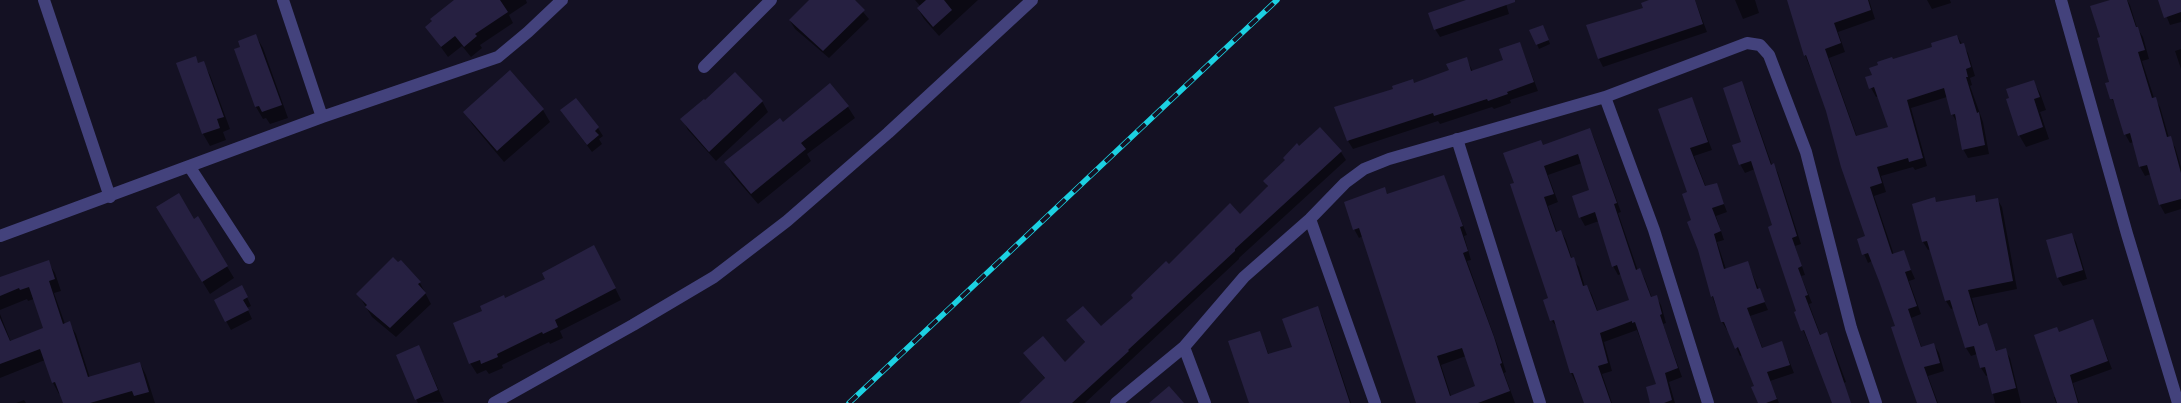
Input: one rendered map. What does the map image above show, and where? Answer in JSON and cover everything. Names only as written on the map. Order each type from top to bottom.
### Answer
[{"type":"street","points":[[44,0],[110,197]]},
{"type":"street","points":[[282,0],[322,117]]},
{"type":"street","points":[[0,236],[110,197],[322,117],[498,57],[562,0]]},
{"type":"street","points":[[704,66],[771,0]]},
{"type":"street","points":[[494,403],[714,277],[787,221],[888,133],[1032,0]]},
{"type":"street","points":[[2061,0],[2127,234],[2178,403]]},
{"type":"street","points":[[1116,403],[1184,347],[1244,278],[1310,220],[1345,183],[1364,169],[1389,159],[1606,97],[1747,43],[1760,45],[1769,55],[1806,152],[1851,328],[1876,403]]},
{"type":"street","points":[[1606,97],[1654,230],[1708,403]]},
{"type":"street","points":[[1457,139],[1540,403]]},
{"type":"street","points":[[189,166],[248,258]]},
{"type":"street","points":[[1310,220],[1375,403]]},
{"type":"street","points":[[1184,347],[1205,403]]},
{"type":"building","points":[[454,0],[500,0],[508,12],[475,34],[477,36],[464,47],[455,36],[441,47],[425,27],[432,21],[430,19]]},
{"type":"building","points":[[809,0],[855,0],[865,10],[823,51],[789,20]]},
{"type":"building","points":[[926,0],[944,0],[952,10],[933,27],[917,8]]},
{"type":"building","points":[[1466,0],[1515,0],[1515,2],[1434,30],[1428,13]]},
{"type":"building","points":[[1649,0],[1695,0],[1703,24],[1598,59],[1586,25],[1643,8],[1641,3]]},
{"type":"building","points":[[1787,0],[1868,0],[1871,10],[1834,23],[1841,43],[1825,49],[1856,136],[1888,127],[1874,87],[1869,89],[1865,77],[1872,75],[1869,68],[1878,65],[1877,62],[1932,47],[1931,43],[1957,35],[1960,44],[1964,43],[1971,67],[1966,69],[1968,77],[1966,77],[1977,113],[1979,112],[1985,145],[1962,150],[1955,114],[1951,115],[1944,88],[1907,100],[1923,158],[1909,162],[1908,158],[1877,167],[1882,183],[1870,187],[1892,254],[1904,250],[1911,270],[1905,272],[1917,306],[1908,309],[1921,347],[1934,343],[1940,363],[1924,367],[1937,403],[1917,403],[1891,327],[1895,326],[1879,281],[1868,253],[1862,255],[1857,239],[1865,236],[1841,167],[1826,111],[1806,55],[1804,56]]},
{"type":"building","points":[[2110,0],[2127,0],[2136,27],[2138,27],[2145,50],[2138,52],[2152,98],[2156,97],[2167,137],[2171,136],[2181,173],[2181,199],[2159,205],[2147,165],[2139,167],[2130,133],[2124,135],[2113,99],[2110,99],[2105,83],[2109,82],[2097,38],[2100,37],[2090,6]]},
{"type":"building","points":[[2158,0],[2181,0],[2181,12],[2164,18]]},
{"type":"building","points":[[1543,25],[1549,40],[1536,45],[1529,30]]},
{"type":"building","points":[[256,34],[282,105],[262,112],[259,106],[255,107],[234,49],[240,47],[238,41]]},
{"type":"building","points":[[1520,42],[1534,82],[1488,101],[1487,99],[1434,116],[1433,113],[1347,141],[1334,107],[1393,89],[1392,86],[1413,79],[1414,83],[1449,70],[1446,64],[1467,57],[1471,71],[1503,60],[1499,49]]},
{"type":"building","points":[[196,56],[198,63],[204,61],[224,117],[217,119],[220,128],[202,134],[176,63]]},
{"type":"building","points":[[510,70],[544,109],[497,151],[463,112]]},
{"type":"building","points":[[735,72],[763,101],[709,152],[680,119],[705,100]]},
{"type":"building","points":[[2034,80],[2040,97],[2034,99],[2043,127],[2018,136],[2006,99],[2009,98],[2006,89]]},
{"type":"building","points":[[1742,81],[1771,165],[1774,163],[1797,236],[1792,238],[1802,266],[1798,268],[1808,295],[1805,296],[1820,335],[1827,332],[1851,403],[1832,403],[1804,330],[1801,331],[1794,312],[1796,311],[1768,227],[1772,225],[1751,161],[1739,165],[1732,145],[1741,142],[1723,88]]},
{"type":"building","points":[[830,83],[849,106],[801,143],[806,149],[751,194],[724,162],[780,118],[783,122]]},
{"type":"building","points":[[1692,97],[1708,142],[1690,148],[1705,186],[1717,183],[1724,204],[1712,208],[1721,231],[1714,234],[1724,269],[1748,261],[1757,289],[1760,288],[1765,302],[1747,308],[1762,348],[1782,341],[1790,365],[1767,372],[1777,399],[1766,403],[1758,403],[1751,387],[1754,386],[1738,347],[1735,349],[1724,322],[1721,322],[1713,296],[1711,297],[1698,250],[1687,222],[1691,220],[1682,194],[1687,192],[1658,109]]},
{"type":"building","points":[[576,98],[599,127],[595,131],[599,135],[587,145],[560,110]]},
{"type":"building","points":[[1320,127],[1342,151],[1235,249],[1129,351],[1072,403],[1019,403],[1045,378],[1023,353],[1043,336],[1065,362],[1085,342],[1066,320],[1083,306],[1101,326],[1133,298],[1131,295],[1166,261],[1169,264],[1230,203],[1240,214],[1268,186],[1263,181],[1285,160],[1283,158],[1297,143],[1299,146]]},
{"type":"building","points":[[1590,128],[1617,203],[1614,204],[1636,270],[1640,268],[1651,297],[1657,295],[1662,314],[1660,315],[1678,368],[1665,373],[1672,400],[1664,403],[1650,403],[1646,387],[1656,384],[1635,322],[1632,323],[1632,321],[1600,333],[1608,363],[1598,366],[1611,403],[1584,403],[1573,373],[1570,373],[1554,320],[1550,321],[1543,300],[1548,298],[1510,184],[1514,183],[1503,153],[1541,140],[1543,145]],"holes":[[[1578,154],[1589,190],[1572,196],[1579,218],[1595,212],[1612,267],[1617,265],[1629,300],[1597,311],[1587,285],[1583,286],[1574,257],[1571,258],[1561,230],[1556,232],[1544,197],[1554,194],[1544,166]]]},
{"type":"building","points":[[1444,175],[1463,226],[1460,227],[1468,251],[1463,253],[1494,337],[1502,363],[1500,364],[1510,391],[1478,403],[1416,403],[1359,228],[1353,230],[1344,202],[1385,187],[1387,194]],"holes":[[[1462,348],[1475,386],[1450,396],[1437,356]]]},
{"type":"building","points":[[179,193],[194,219],[198,216],[228,266],[202,282],[156,207]]},
{"type":"building","points":[[1975,195],[1976,202],[1998,198],[2013,281],[1968,290],[1979,326],[1987,323],[1996,351],[2006,348],[2016,388],[1992,394],[1985,367],[1980,368],[1974,346],[1965,348],[1950,300],[1945,301],[1927,241],[1922,242],[1912,204],[1935,197],[1936,202]]},
{"type":"building","points":[[2072,233],[2083,270],[2057,278],[2046,240]]},
{"type":"building","points":[[594,245],[616,288],[555,320],[558,327],[543,334],[542,332],[497,354],[498,357],[481,364],[480,360],[469,364],[453,323],[482,311],[480,306],[504,295],[505,298],[545,279],[542,273]]},
{"type":"building","points":[[393,257],[398,262],[401,260],[421,282],[418,284],[426,293],[390,328],[365,307],[367,305],[356,294]]},
{"type":"building","points":[[49,260],[55,279],[49,281],[63,324],[70,321],[88,377],[140,362],[149,392],[134,396],[132,391],[90,403],[63,403],[55,382],[52,383],[40,349],[0,364],[0,318],[10,341],[43,328],[29,287],[20,290],[19,288],[0,296],[0,277]]},
{"type":"building","points":[[242,285],[248,297],[243,300],[249,310],[225,322],[214,300]]},
{"type":"building","points":[[1318,306],[1350,403],[1249,403],[1228,341],[1260,331],[1268,354],[1292,347],[1282,319]]},
{"type":"building","points":[[2093,319],[2108,361],[2070,375],[2078,403],[2057,403],[2034,335],[2057,327],[2059,332]]},
{"type":"building","points":[[419,345],[438,390],[415,400],[396,355]]},
{"type":"building","points":[[1169,386],[1184,403],[1149,403]]},
{"type":"railway","points":[[849,403],[1277,0]]}]
